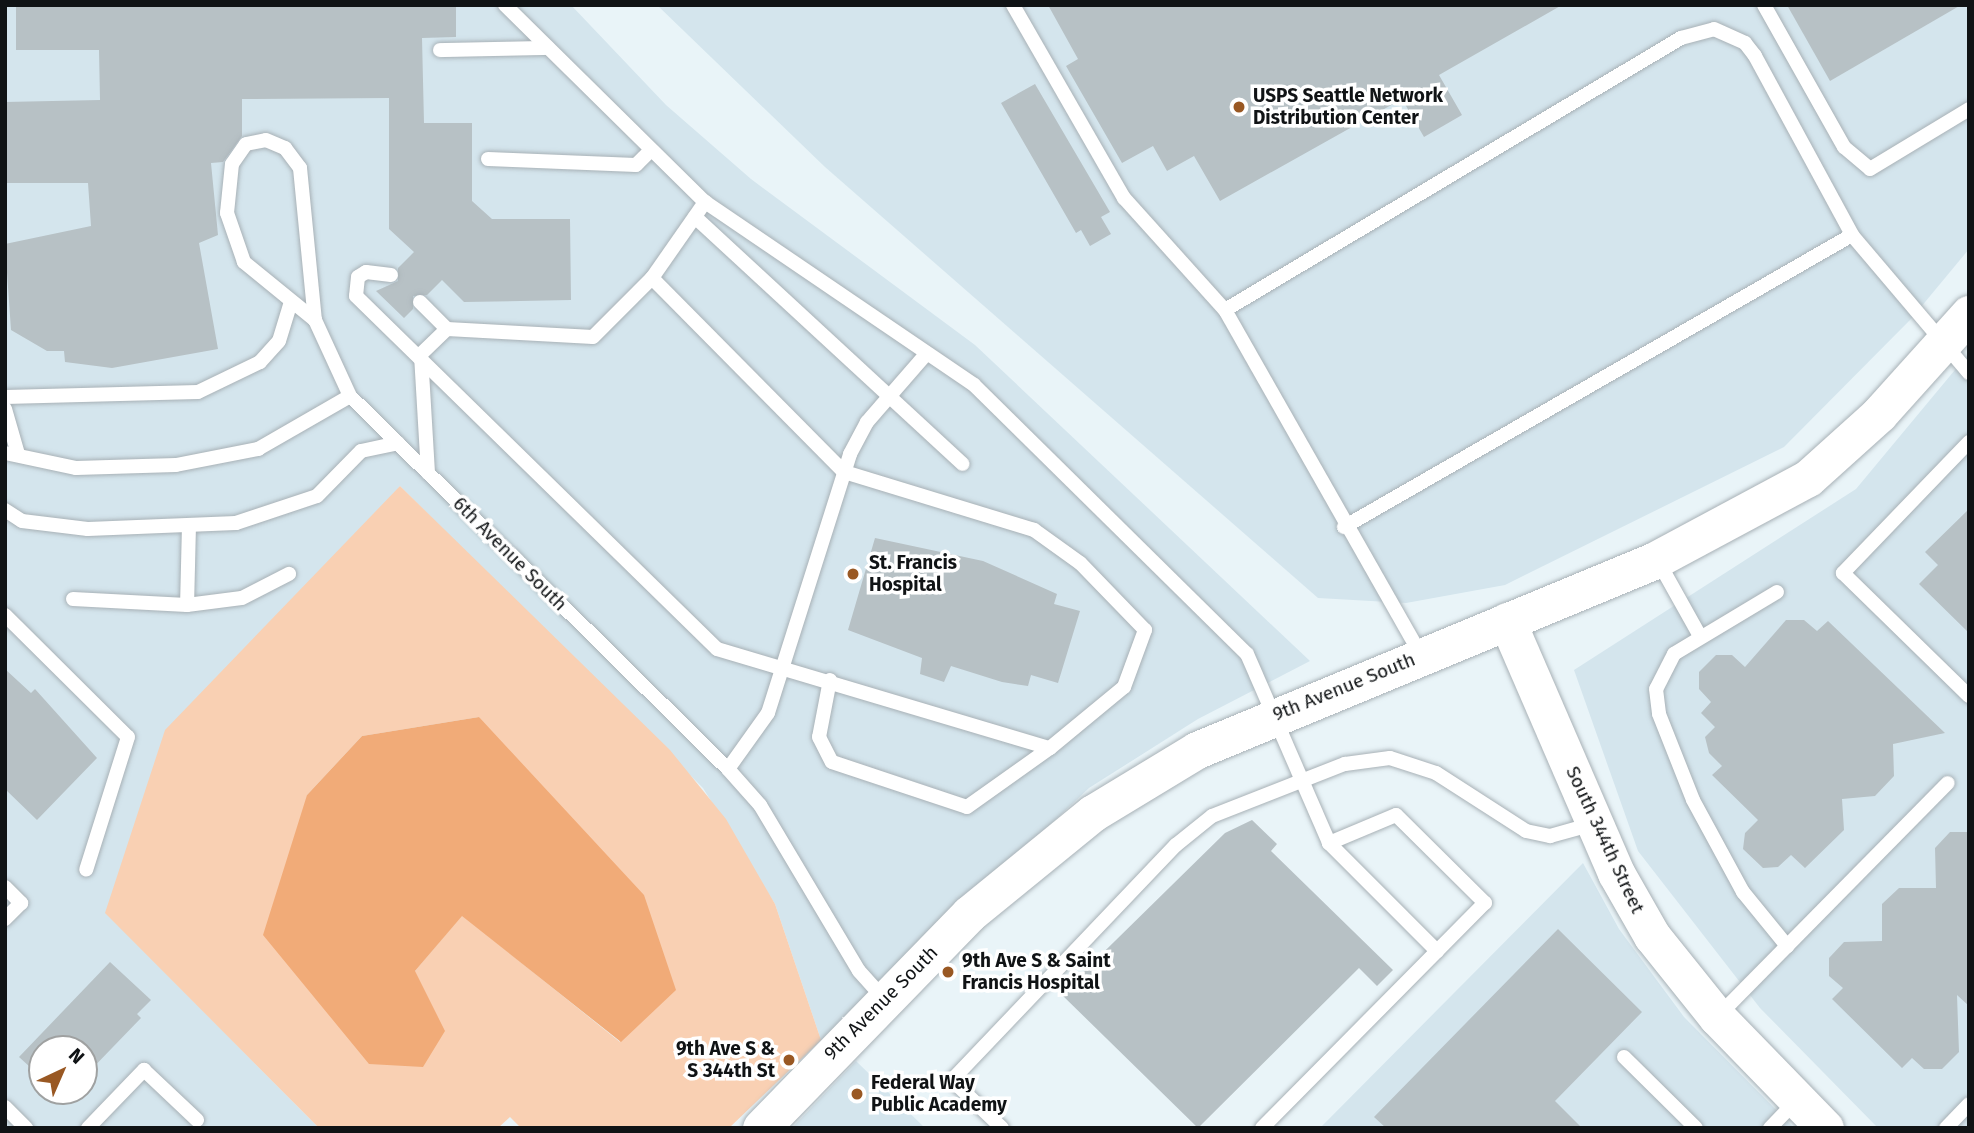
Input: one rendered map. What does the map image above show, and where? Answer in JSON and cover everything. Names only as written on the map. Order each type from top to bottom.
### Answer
[{"type":"street","name":"9th Avenue South","points":[[761,1128],[969,914],[1054,841],[1197,750],[1273,715],[1657,559],[1808,478],[1879,414],[1969,314]]},
{"type":"street","name":"South 344th Street","points":[[1507,621],[1594,824],[1652,936],[1717,1017],[1825,1128]]},
{"type":"lane","points":[[505,5],[705,202],[974,386],[1247,654],[1329,843],[1437,951]]},
{"type":"lane","points":[[1013,5],[1124,198],[1225,310],[1343,527],[1421,655]]},
{"type":"lane","points":[[1764,5],[1844,147],[1870,169],[1969,109]]},
{"type":"lane","points":[[1225,310],[1668,50],[1681,38],[1714,29],[1745,43],[1852,235],[1940,346],[1969,373]]},
{"type":"lane","points":[[440,50],[548,47]]},
{"type":"lane","points":[[5,409],[12,454],[76,468],[176,464],[258,449],[350,396],[316,320],[300,168],[285,148],[266,140],[246,144],[232,164],[227,214],[244,262],[290,305],[316,320]]},
{"type":"lane","points":[[488,159],[636,165],[651,150]]},
{"type":"lane","points":[[420,302],[447,329],[593,337],[652,278],[705,202]]},
{"type":"lane","points":[[695,216],[888,398],[963,464]]},
{"type":"lane","points":[[1343,527],[1852,235]]},
{"type":"lane","points":[[391,275],[366,272],[358,277],[356,296],[421,354],[717,649],[786,666],[1050,748]]},
{"type":"lane","points":[[652,278],[845,472],[1034,530],[1080,563],[1145,630],[1124,687],[1050,748],[967,807],[832,762],[819,737],[830,680]]},
{"type":"lane","points":[[5,397],[198,392],[260,362],[279,341],[290,305]]},
{"type":"lane","points":[[428,473],[421,354],[447,329]]},
{"type":"lane","points":[[728,769],[768,713],[786,666],[845,472],[867,422],[927,353]]},
{"type":"lane","name":"6th Avenue South","points":[[350,396],[728,769],[760,805],[859,971],[885,1000]]},
{"type":"lane","points":[[1969,442],[1843,573],[1969,696]]},
{"type":"lane","points":[[5,510],[22,521],[88,529],[236,523],[317,496],[361,451],[398,443]]},
{"type":"lane","points":[[187,605],[189,525]]},
{"type":"lane","points":[[1657,559],[1700,636]]},
{"type":"lane","points":[[73,599],[187,605],[242,598],[289,574]]},
{"type":"lane","points":[[1777,592],[1700,636],[1660,673],[1659,715],[1693,800],[1743,892],[1787,946]]},
{"type":"lane","points":[[6,616],[128,737],[86,870]]},
{"type":"lane","points":[[1002,1128],[952,1080],[1186,835],[1212,816],[1360,760],[1390,758],[1436,774],[1526,831],[1550,836],[1594,824]]},
{"type":"lane","points":[[1717,1017],[1948,783]]},
{"type":"lane","points":[[1262,1128],[1485,903],[1396,815],[1329,843]]},
{"type":"lane","points":[[5,887],[21,902],[5,919]]},
{"type":"lane","points":[[1624,1056],[1696,1128]]},
{"type":"lane","points":[[88,1128],[145,1070],[197,1125]]},
{"type":"lane","points":[[1770,1128],[1797,1100]]},
{"type":"lane","points":[[1946,1128],[1969,1104]]},
{"type":"lane","points":[[5,1107],[26,1128]]},
{"type":"shaded area","name":"St. Francis Hospital","points":[[5,5],[571,5],[666,105],[751,179],[975,345],[1310,661],[1198,719],[1089,788],[821,1040],[775,904],[703,788],[400,486],[106,913],[319,1128],[5,1128]]},
{"type":"shaded area","name":"USPS Seattle Network Distribution Center","points":[[657,5],[1969,5],[1969,249],[1911,319],[1784,447],[1505,585],[1406,603],[1318,598],[825,167]]},
{"type":"shaded area","points":[[1969,353],[1969,1128],[1878,1128],[1760,1008],[1638,851],[1574,670],[1856,489]]},
{"type":"shaded area","points":[[400,486],[670,750],[726,819],[775,904],[821,1040],[729,1128],[521,1128],[510,1117],[498,1128],[319,1128],[105,913],[165,730]],"holes":[[[479,717],[620,1042],[462,915],[415,971],[307,795],[362,736]]]},
{"type":"shaded area","points":[[479,717],[644,895],[676,990],[621,1042],[462,916],[415,971],[445,1031],[423,1067],[369,1064],[263,935],[307,795],[362,736]]},
{"type":"shaded area","points":[[1583,863],[1619,929],[1684,1017],[1794,1128],[1320,1128]]},
{"type":"shaded area","name":"Federal Way Public Academy","points":[[856,1061],[925,1128],[792,1128]]},
{"type":"building","points":[[16,5],[456,5],[456,37],[422,38],[424,123],[472,123],[472,201],[492,219],[570,219],[571,300],[464,302],[442,280],[427,295],[413,296],[413,309],[404,318],[376,291],[398,281],[398,268],[414,252],[389,229],[389,98],[242,99],[242,136],[223,162],[211,163],[218,235],[199,243],[218,349],[112,368],[65,362],[64,351],[47,351],[11,330],[5,244],[91,226],[88,183],[5,183],[5,102],[100,100],[99,50],[16,50]]},
{"type":"building","name":"USPS Seattle Network Distribution Center","points":[[1048,5],[1562,5],[1439,75],[1462,115],[1424,137],[1402,99],[1220,201],[1194,156],[1167,171],[1153,146],[1122,163],[1066,66],[1078,59]]},
{"type":"building","points":[[1787,5],[1961,5],[1830,81]]},
{"type":"building","points":[[1035,84],[1110,212],[1101,217],[1111,234],[1090,246],[1081,230],[1076,233],[1001,103]]},
{"type":"building","points":[[1969,509],[1969,633],[1919,584],[1938,565],[1925,552]]},
{"type":"building","points":[[875,538],[983,561],[1057,594],[1054,604],[1080,611],[1058,683],[1031,675],[1028,686],[1002,682],[951,666],[944,682],[920,674],[922,658],[848,630]]},
{"type":"building","points":[[1786,620],[1804,620],[1817,631],[1828,621],[1945,733],[1893,744],[1894,776],[1875,796],[1842,799],[1844,830],[1805,868],[1791,855],[1778,867],[1763,868],[1743,849],[1745,833],[1758,820],[1712,775],[1722,766],[1709,753],[1705,737],[1715,727],[1701,713],[1711,702],[1699,689],[1699,672],[1716,655],[1732,655],[1745,667]]},
{"type":"building","points":[[5,669],[31,693],[35,689],[97,758],[37,820],[5,789]]},
{"type":"building","points":[[1252,820],[1277,844],[1271,851],[1393,970],[1377,986],[1359,968],[1198,1128],[1061,994],[1225,833]]},
{"type":"building","points":[[1950,832],[1969,832],[1969,1006],[1957,995],[1959,1052],[1942,1069],[1924,1069],[1912,1058],[1902,1068],[1832,999],[1843,988],[1829,976],[1829,958],[1844,942],[1882,941],[1882,904],[1899,888],[1936,888],[1935,848]]},
{"type":"building","points":[[1558,929],[1642,1012],[1555,1101],[1582,1128],[1386,1128],[1374,1117]]},
{"type":"building","points":[[110,962],[151,1000],[137,1014],[141,1018],[98,1063],[98,1035],[40,1035]]},
{"type":"building","points":[[28,1048],[28,1065],[19,1057]]},
{"type":"place","name":"USPS Seattle Network Distribution Center","points":[[1239,107]]},
{"type":"place","name":"St. Francis Hospital","points":[[853,574]]},
{"type":"place","name":"9th Ave S & Saint Francis Hospital","points":[[948,972]]},
{"type":"place","name":"9th Ave S & S 344th St","points":[[789,1060]]},
{"type":"place","name":"Federal Way Public Academy","points":[[857,1094]]}]
